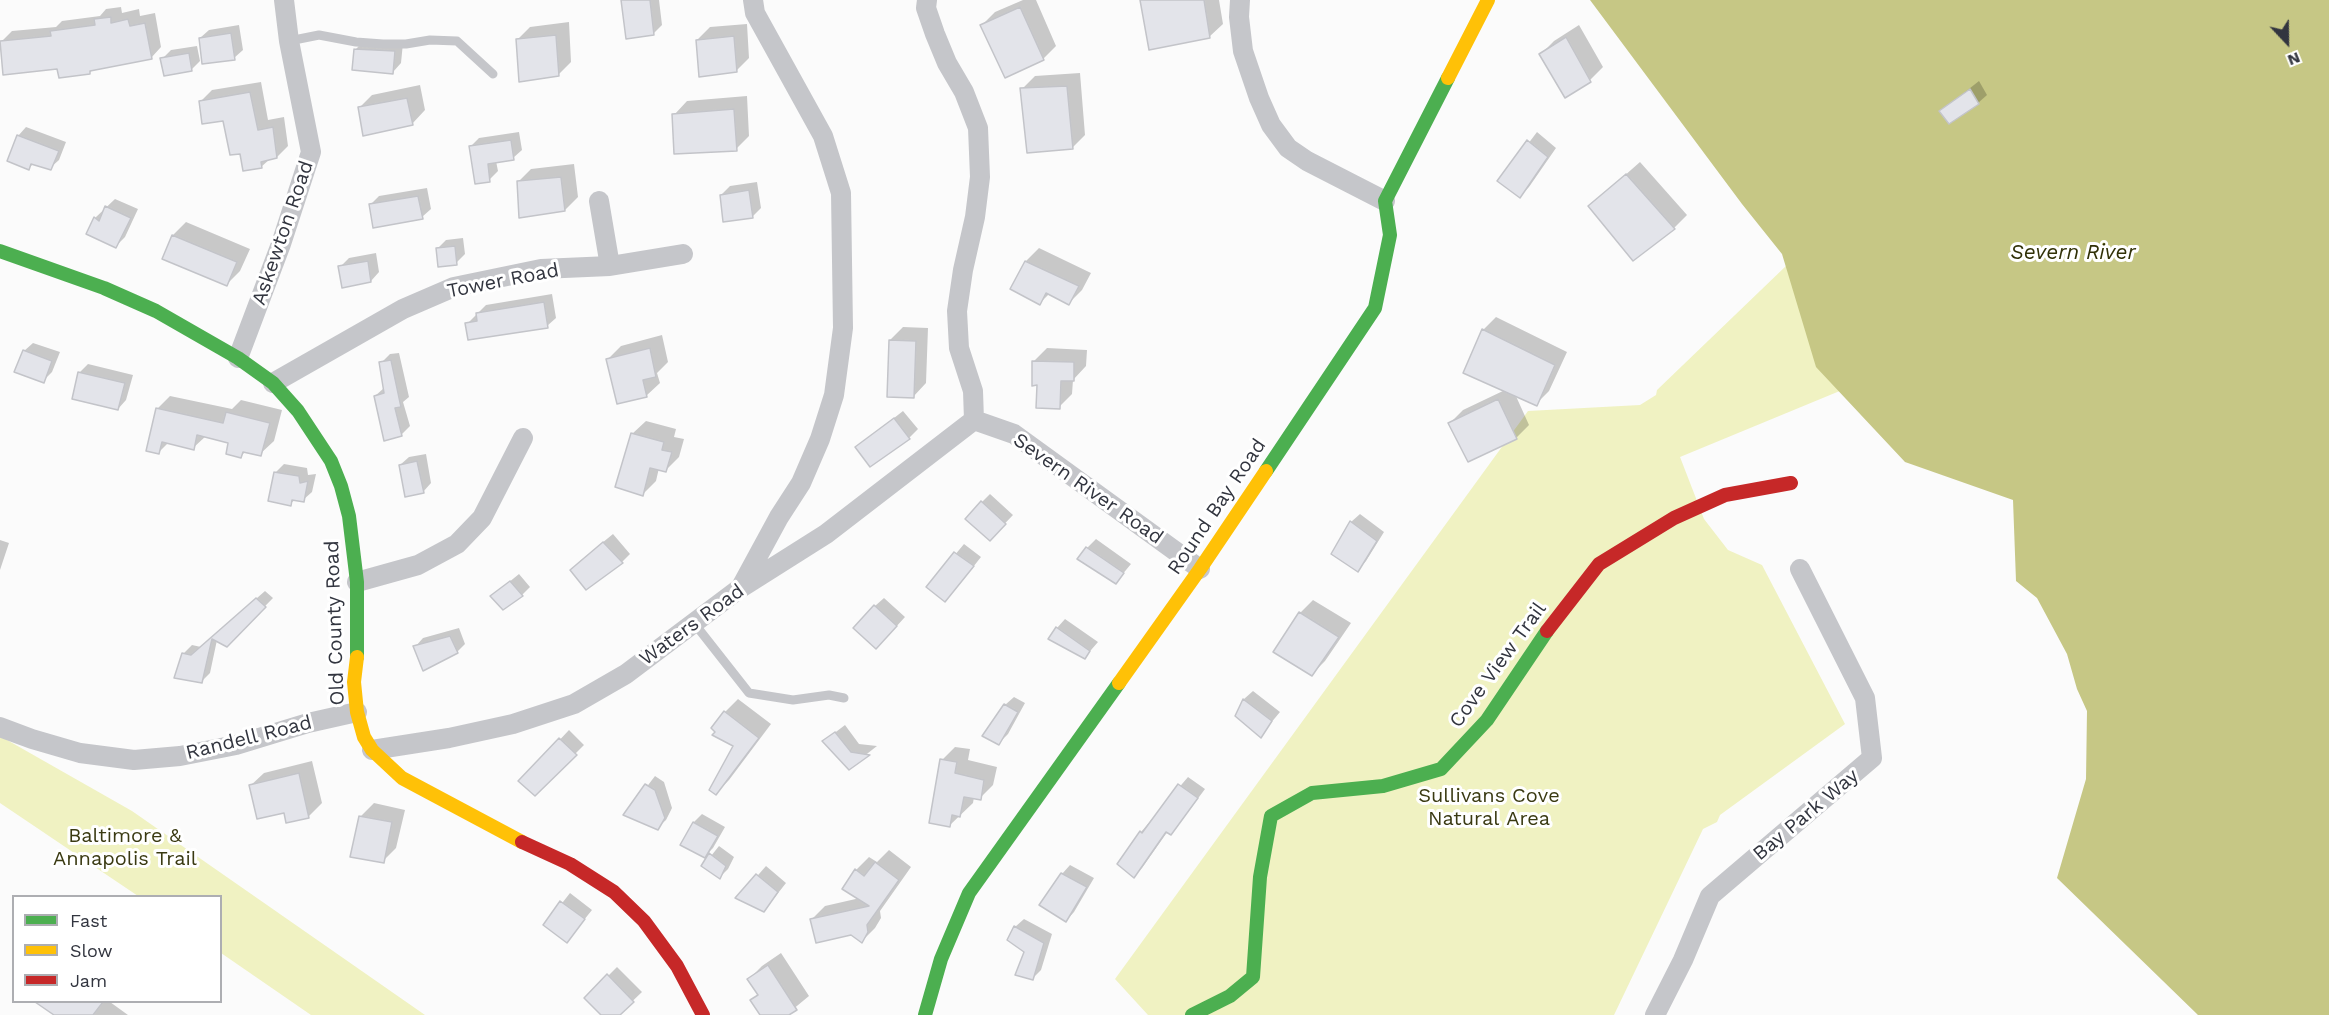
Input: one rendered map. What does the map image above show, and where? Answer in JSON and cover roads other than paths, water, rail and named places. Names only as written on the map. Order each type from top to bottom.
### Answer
[{"type":"street","name":"Askewton Road","points":[[238,358],[281,244],[311,152],[289,41],[284,0]]},
{"type":"street","points":[[739,589],[779,517],[801,483],[820,439],[834,395],[843,328],[841,193],[823,136],[755,14],[753,0]]},
{"type":"street","points":[[927,0],[926,8],[935,34],[947,63],[964,92],[978,128],[980,177],[975,217],[963,270],[957,311],[959,348],[973,391],[975,420]]},
{"type":"street","points":[[1240,0],[1239,17],[1243,51],[1271,125],[1288,148],[1307,161],[1385,201],[1488,0]]},
{"type":"street","points":[[600,201],[610,266]]},
{"type":"street","name":"Round Bay Road","points":[[925,1015],[941,959],[969,893],[1200,569],[1375,308],[1390,235],[1385,201]]},
{"type":"street","name":"Old County Road","points":[[0,250],[104,288],[156,312],[238,358],[273,383],[298,411],[331,461],[349,516],[357,582],[357,656],[354,682],[357,712],[364,737],[372,750],[402,778],[526,844],[570,864],[614,892],[645,921],[676,966],[703,1015]]},
{"type":"street","name":"Tower Road","points":[[273,383],[403,309],[454,287],[541,269],[610,266],[683,254]]},
{"type":"street","name":"Waters Road","points":[[372,750],[449,738],[513,724],[574,704],[626,674],[739,589],[826,534],[975,420]]},
{"type":"street","name":"Severn River Road","points":[[975,420],[1014,434],[1200,569]]},
{"type":"street","points":[[357,582],[418,565],[457,544],[482,518],[523,438]]},
{"type":"street","name":"Cove View Trail","points":[[1192,1015],[1230,996],[1253,977],[1260,877],[1271,816],[1312,793],[1383,786],[1441,769],[1486,720],[1546,631],[1599,564],[1674,518],[1725,495],[1791,483]]},
{"type":"street","name":"Bay Park Way","points":[[1655,1015],[1683,960],[1710,896],[1872,758],[1865,698],[1800,568]]},
{"type":"street","name":"Randell Road","points":[[0,727],[80,753],[134,760],[180,756],[236,745],[308,723],[357,712]]},
{"type":"lane","points":[[289,41],[319,35],[383,44],[406,44],[430,40],[457,41],[493,74]]},
{"type":"lane","points":[[694,623],[749,693],[794,700],[829,695],[844,698]]},
{"type":"water","name":"Severn River","points":[[1590,0],[2329,0],[2329,1015],[2198,1015],[2057,878],[2086,779],[2087,711],[2077,689],[2067,654],[2037,598],[2016,581],[2013,500],[1905,462],[1816,367],[1782,254]]},
{"type":"park label","name":"Sullivans Cove Natural Area","points":[[1489,808]]},
{"type":"park label","name":"Baltimore & Annapolis Trail","points":[[125,848]]}]
